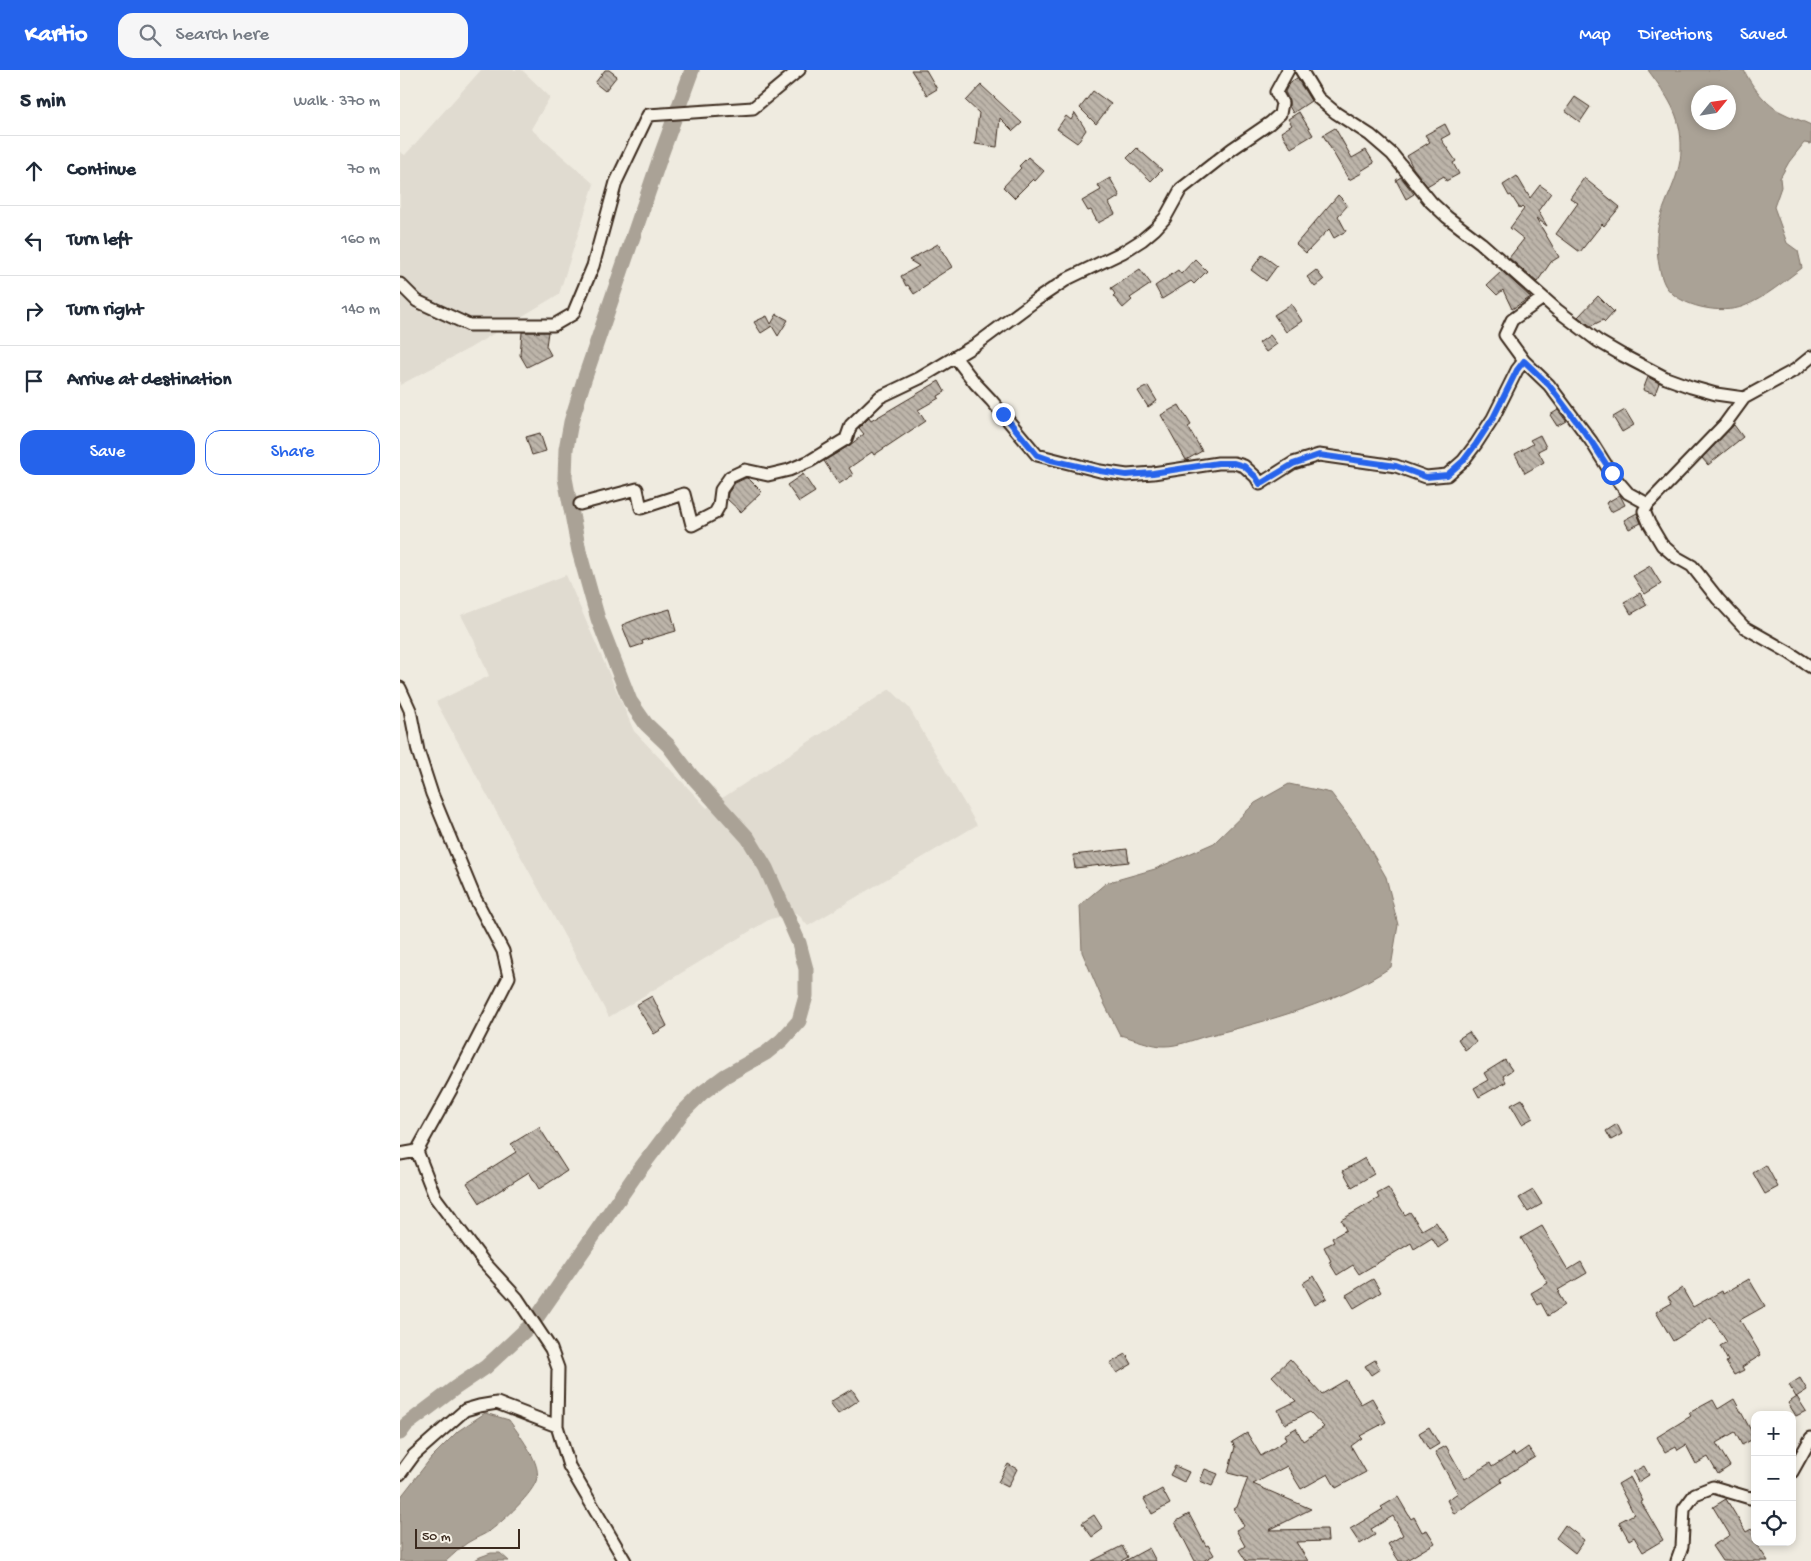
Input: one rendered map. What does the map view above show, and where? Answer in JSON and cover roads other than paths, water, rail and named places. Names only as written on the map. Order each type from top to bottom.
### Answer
[{"type":"street","points":[[400,284],[416,301],[468,325],[554,325],[573,314],[593,266],[616,182],[648,115],[753,108],[800,70]]},
{"type":"street","points":[[580,504],[637,489],[641,508],[684,494],[692,525],[715,513],[719,506],[721,490],[730,477],[745,470],[768,475],[789,470],[810,461],[846,439],[851,425],[880,397],[920,378],[977,344],[1069,278],[1123,252],[1156,229],[1165,218],[1182,189],[1280,114],[1282,103],[1276,92],[1288,70]]},
{"type":"street","points":[[1301,70],[1318,98],[1336,113],[1370,135],[1392,154],[1431,202],[1543,298],[1598,341],[1622,356],[1666,378],[1716,394],[1744,398]]},
{"type":"street","points":[[1543,298],[1512,320],[1505,335],[1524,361],[1549,385],[1628,493],[1648,504]]},
{"type":"street","points":[[955,357],[975,384],[992,400],[1037,455],[1100,471],[1126,475],[1162,472],[1218,463],[1234,463],[1244,466],[1256,477],[1260,484],[1293,464],[1319,455],[1396,466],[1426,477],[1447,475],[1463,461],[1476,444],[1493,418],[1517,370],[1524,361]]},
{"type":"street","points":[[1811,357],[1795,370],[1744,398],[1725,424],[1648,504],[1644,511],[1648,523],[1662,545],[1676,558],[1692,566],[1718,599],[1744,627],[1790,653],[1811,668]]},
{"type":"street","points":[[400,688],[410,710],[418,751],[432,794],[475,898],[503,951],[509,977],[454,1086],[417,1151],[434,1198],[483,1261],[517,1298],[551,1350],[558,1368],[557,1426],[569,1466],[625,1561]]},
{"type":"street","points":[[400,1154],[417,1151]]},
{"type":"street","points":[[400,1474],[420,1449],[465,1410],[497,1403],[557,1426]]},
{"type":"street","points":[[1796,1465],[1811,1438]]},
{"type":"street","points":[[1678,1561],[1682,1547],[1684,1509],[1695,1494],[1713,1487],[1751,1498]]},
{"type":"waterway","points":[[400,1433],[406,1425],[486,1367],[533,1323],[634,1177],[683,1112],[702,1093],[725,1076],[766,1053],[782,1040],[799,1021],[806,996],[806,969],[799,943],[766,868],[748,838],[691,775],[668,745],[646,724],[630,701],[598,619],[579,551],[565,478],[566,449],[571,422],[584,380],[692,70]]}]
